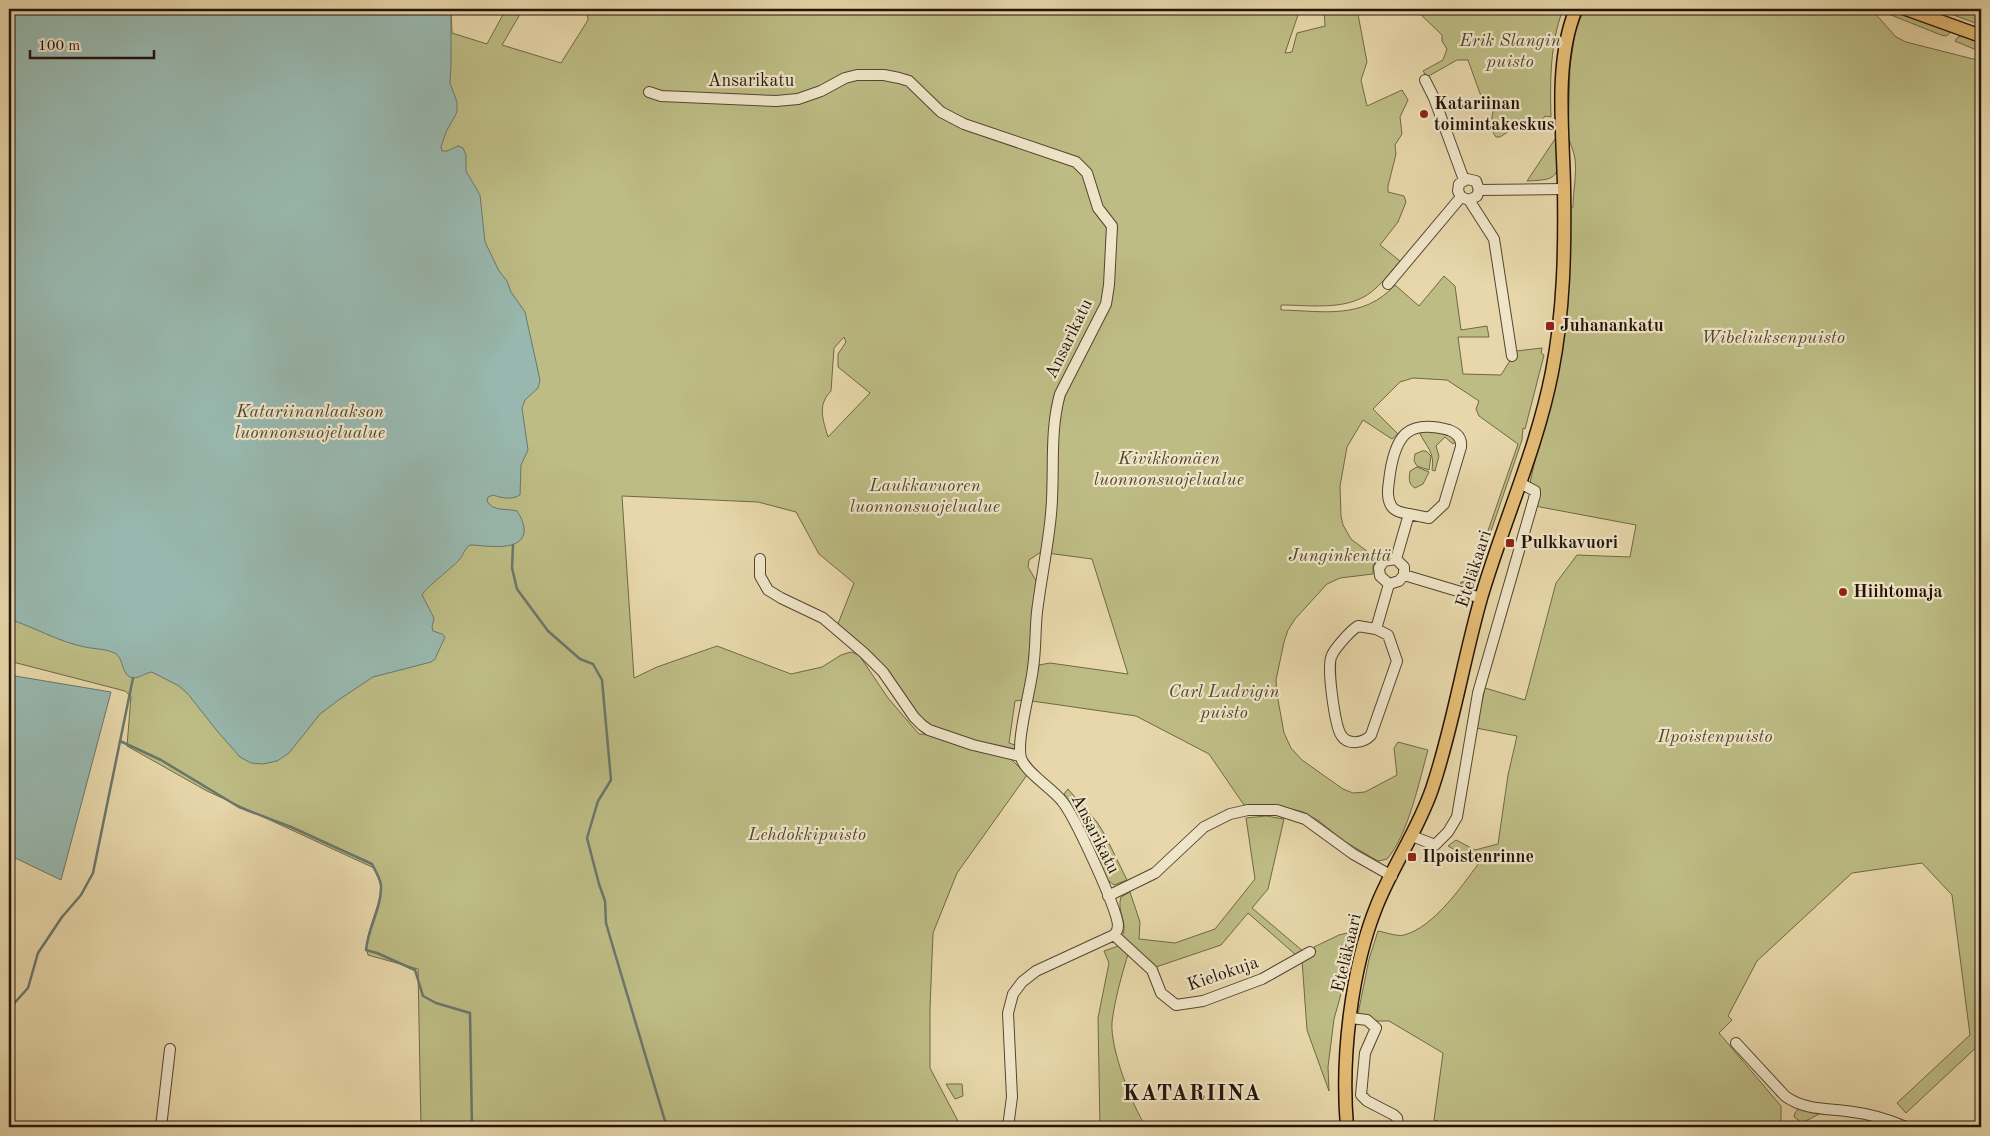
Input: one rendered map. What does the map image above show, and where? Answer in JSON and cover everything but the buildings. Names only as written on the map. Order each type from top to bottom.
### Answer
[{"type":"main road","name":"Eteläkaari","points":[[1347,1127],[1346,1073],[1351,1018],[1363,948],[1379,902],[1427,804],[1439,767],[1481,598],[1547,398],[1557,347],[1562,304],[1565,242],[1563,72],[1567,40],[1576,9]]},
{"type":"main road","points":[[1906,9],[1981,36]]},
{"type":"street","name":"Ansarikatu","points":[[649,92],[661,96],[786,100],[810,96],[845,78],[857,75],[884,75],[909,81],[941,112],[958,122],[994,136],[1069,158],[1083,167],[1087,173],[1098,208],[1112,226],[1109,285],[1106,304],[1060,394],[1057,405],[1054,432],[1051,514],[1037,613],[1033,668],[1020,756],[1028,768],[1065,804],[1108,896],[1117,922],[1117,931],[1114,935]]},
{"type":"street","points":[[1424,80],[1434,98],[1464,180]]},
{"type":"street","points":[[1388,284],[1465,198],[1475,198],[1479,190],[1476,182],[1470,179],[1464,180],[1458,187],[1465,198],[1494,239],[1512,356]]},
{"type":"street","points":[[1479,190],[1564,189]]},
{"type":"street","points":[[1419,427],[1448,430],[1457,434],[1461,440],[1461,447],[1443,507],[1429,518],[1409,514],[1395,510],[1388,494],[1392,459],[1399,440],[1414,428],[1419,427]]},
{"type":"street","points":[[1412,836],[1435,845],[1448,832],[1457,817],[1478,693],[1535,495],[1535,491],[1520,483]]},
{"type":"street","points":[[1396,559],[1409,514]]},
{"type":"street","points":[[760,558],[760,576],[768,590],[823,618],[864,653],[883,672],[914,716],[929,730],[991,750],[1020,756]]},
{"type":"street","points":[[1388,559],[1396,559],[1404,567],[1404,575],[1396,583],[1389,584],[1380,576],[1379,568],[1388,559]]},
{"type":"street","points":[[1404,575],[1481,598]]},
{"type":"street","points":[[1376,628],[1389,584]]},
{"type":"street","points":[[1365,626],[1376,628],[1388,636],[1397,661],[1371,735],[1362,742],[1351,742],[1341,735],[1338,728],[1330,676],[1330,660],[1332,655],[1355,628],[1365,626]]},
{"type":"street","points":[[1108,896],[1155,873],[1204,827],[1230,814],[1248,810],[1277,810],[1305,819],[1353,854],[1392,876]]},
{"type":"street","points":[[1008,1127],[1012,1097],[1008,1013],[1014,994],[1022,982],[1036,972],[1114,935]]},
{"type":"street","name":"Kielokuja","points":[[1114,935],[1152,970],[1161,992],[1176,1005],[1204,1001],[1262,979],[1310,952]]},
{"type":"street","points":[[1351,1018],[1367,1020],[1376,1028],[1376,1033],[1365,1053],[1361,1095],[1367,1101],[1394,1115],[1397,1118],[1399,1127]]},
{"type":"street","points":[[1736,1043],[1785,1096],[1793,1102],[1814,1108],[1870,1115],[1906,1127]]},
{"type":"street","points":[[161,1127],[170,1049]]},
{"type":"green space","points":[[451,9],[452,33],[487,44],[506,9],[523,9],[502,45],[561,63],[588,20],[587,9],[1300,9],[1285,53],[1292,52],[1297,33],[1325,26],[1324,9],[1357,9],[1367,62],[1361,80],[1367,106],[1402,90],[1408,100],[1400,117],[1402,134],[1395,145],[1396,154],[1388,186],[1388,192],[1404,196],[1406,202],[1398,222],[1380,245],[1400,261],[1376,288],[1366,296],[1355,301],[1331,306],[1281,305],[1281,310],[1328,312],[1356,309],[1370,304],[1383,296],[1395,285],[1419,306],[1444,276],[1455,286],[1461,330],[1487,326],[1489,337],[1458,337],[1463,374],[1501,375],[1516,351],[1542,348],[1541,353],[1544,355],[1525,429],[1523,428],[1522,440],[1487,543],[1475,575],[1469,583],[1460,583],[1472,577],[1518,444],[1479,416],[1476,409],[1479,401],[1447,380],[1413,378],[1400,382],[1373,409],[1398,434],[1392,439],[1363,420],[1347,447],[1340,486],[1341,516],[1343,525],[1351,539],[1377,559],[1373,566],[1373,574],[1340,578],[1327,584],[1295,619],[1288,630],[1284,642],[1276,680],[1277,694],[1284,733],[1291,748],[1302,760],[1343,789],[1353,793],[1365,792],[1397,775],[1394,748],[1398,742],[1428,750],[1412,808],[1401,836],[1387,859],[1379,861],[1344,841],[1319,821],[1303,812],[1274,805],[1244,805],[1209,754],[1136,716],[1032,701],[1039,665],[1050,663],[1128,674],[1092,559],[1047,553],[1060,406],[1099,313],[1059,391],[1049,511],[1041,552],[1029,560],[1028,567],[1038,584],[1029,656],[1029,671],[1023,700],[1015,701],[1009,743],[1015,745],[1016,753],[937,729],[924,722],[836,629],[854,583],[819,554],[796,512],[758,502],[622,496],[634,678],[657,667],[717,646],[791,674],[822,667],[841,655],[851,652],[859,655],[888,698],[919,734],[935,735],[1011,759],[1027,775],[957,873],[933,933],[930,1068],[959,1123],[967,1127],[421,1127],[418,969],[368,955],[369,931],[381,886],[374,868],[207,791],[127,746],[131,696],[125,691],[9,661],[9,202]],"holes":[[[844,337],[846,342],[838,354],[838,367],[870,393],[828,437],[822,413],[824,402],[831,391],[834,348]]]},
{"type":"green space","name":"Erik Slangin puisto","points":[[1415,9],[1452,9],[1456,13],[1470,9],[1563,9],[1553,49],[1551,117],[1545,116],[1540,123],[1520,124],[1500,137],[1496,137],[1492,130],[1492,120],[1493,111],[1497,103],[1482,99],[1468,60],[1457,60],[1427,77],[1423,71],[1443,60],[1447,49],[1442,41],[1442,35]]},
{"type":"green space","points":[[1584,9],[1868,9],[1873,11],[1896,37],[1906,42],[1981,61],[1981,1043],[1906,1113],[1897,1103],[1970,1035],[1952,895],[1922,863],[1852,873],[1757,961],[1728,1016],[1732,1020],[1719,1033],[1781,1106],[1781,1125],[1784,1127],[1448,1127],[1448,1125],[1434,1120],[1443,1053],[1389,1021],[1376,1021],[1358,1014],[1369,959],[1378,931],[1404,935],[1426,924],[1446,905],[1479,863],[1448,846],[1456,840],[1475,850],[1498,844],[1508,775],[1517,736],[1476,728],[1485,688],[1525,700],[1556,583],[1577,555],[1630,557],[1636,525],[1535,506],[1540,492],[1530,483],[1565,323],[1570,261],[1569,207],[1573,207],[1576,171],[1568,136],[1570,67],[1575,32]]},
{"type":"green space","points":[[1876,9],[1890,9],[1946,29],[1950,33],[1946,36],[1941,35]]},
{"type":"green space","points":[[1937,9],[1981,9],[1981,25]]},
{"type":"green space","points":[[1962,35],[1981,42],[1981,52],[1955,41]]},
{"type":"green space","points":[[1555,139],[1557,140],[1558,161],[1556,173],[1553,177],[1547,179],[1527,181]]},
{"type":"green space","points":[[1431,431],[1450,436],[1456,441],[1453,444],[1445,437],[1436,446],[1439,456],[1435,471],[1432,470],[1433,464],[1430,450],[1419,432]]},
{"type":"green space","points":[[1426,451],[1431,456],[1429,470],[1417,466],[1414,461],[1415,454]]},
{"type":"green space","points":[[1417,467],[1429,472],[1423,484],[1415,488],[1410,483],[1409,476],[1410,471]]},
{"type":"green space","points":[[1068,789],[1097,822],[1127,880],[1114,885],[1105,878],[1070,802],[1064,794]]},
{"type":"green space","points":[[1266,816],[1284,819],[1268,889],[1252,908],[1304,952],[1297,956],[1248,913],[1221,945],[1153,968],[1122,937],[1124,927],[1120,907],[1121,897],[1130,892],[1140,922],[1139,939],[1175,943],[1215,929],[1255,879],[1246,818]]},
{"type":"green space","points":[[1355,931],[1334,1019],[1328,1067],[1329,1091],[1307,1030],[1302,960],[1316,952],[1314,947],[1339,935]]},
{"type":"green space","points":[[1121,945],[1129,951],[1115,1004],[1112,1033],[1114,1047],[1123,1076],[1134,1105],[1146,1127],[1100,1127],[1098,1018],[1109,963],[1104,951]]},
{"type":"green space","points":[[946,1084],[962,1084],[963,1096],[955,1099]]},
{"type":"green space","points":[[1798,1109],[1819,1114],[1801,1122],[1794,1117]]},
{"type":"water","points":[[9,9],[451,9],[450,83],[457,102],[457,112],[446,132],[441,147],[442,151],[447,151],[458,146],[463,148],[466,155],[466,171],[480,195],[485,242],[499,271],[507,281],[511,292],[525,312],[540,380],[538,388],[525,400],[522,408],[528,450],[521,465],[520,495],[514,498],[507,498],[493,495],[488,497],[487,501],[496,508],[517,511],[524,527],[524,533],[521,539],[509,546],[470,545],[459,560],[424,592],[422,595],[434,618],[433,631],[445,637],[435,659],[431,662],[373,677],[320,714],[289,753],[277,761],[263,764],[251,763],[240,757],[188,694],[179,686],[152,672],[136,678],[129,677],[124,671],[119,656],[113,652],[66,642],[9,619]]},
{"type":"water","points":[[9,675],[111,692],[61,880],[9,855]]},
{"type":"waterway","points":[[513,545],[512,568],[517,589],[548,631],[580,659],[593,664],[602,680],[611,780],[598,801],[587,838],[605,901],[606,923],[665,1121],[670,1126],[702,1127]]},
{"type":"waterway","points":[[9,1009],[28,988],[38,953],[62,917],[81,895],[93,873],[133,678]]},
{"type":"waterway","points":[[120,741],[161,760],[239,807],[291,827],[372,864],[381,885],[381,893],[366,950],[415,970],[423,996],[436,1003],[470,1013],[472,1127]]},
{"type":"waterway","points":[[662,1127],[665,1121]]},
{"type":"place","name":"Katariinan toimintakeskus","points":[[1424,114]]},
{"type":"place","name":"Juhanankatu","points":[[1550,326]]},
{"type":"place","name":"Pulkkavuori","points":[[1510,543]]},
{"type":"place","name":"Hiihtomaja","points":[[1843,592]]},
{"type":"place","name":"Ilpoistenrinne","points":[[1412,857]]},
{"type":"district","name":"KATARIINA","points":[[1192,1094]]},
{"type":"park label","name":"Wibeliuksenpuisto","points":[[1773,338]]},
{"type":"park label","name":"Katariinanlaakson luonnonsuojelualue","points":[[310,422]]},
{"type":"park label","name":"Kivikkomäen luonnonsuojelualue","points":[[1169,469]]},
{"type":"park label","name":"Laukkavuoren luonnonsuojelualue","points":[[925,496]]},
{"type":"park label","name":"Junginkenttä","points":[[1340,556]]},
{"type":"park label","name":"Carl Ludvigin puisto","points":[[1224,702]]},
{"type":"park label","name":"Ilpoistenpuisto","points":[[1715,737]]},
{"type":"park label","name":"Lehdokkipuisto","points":[[807,835]]}]
